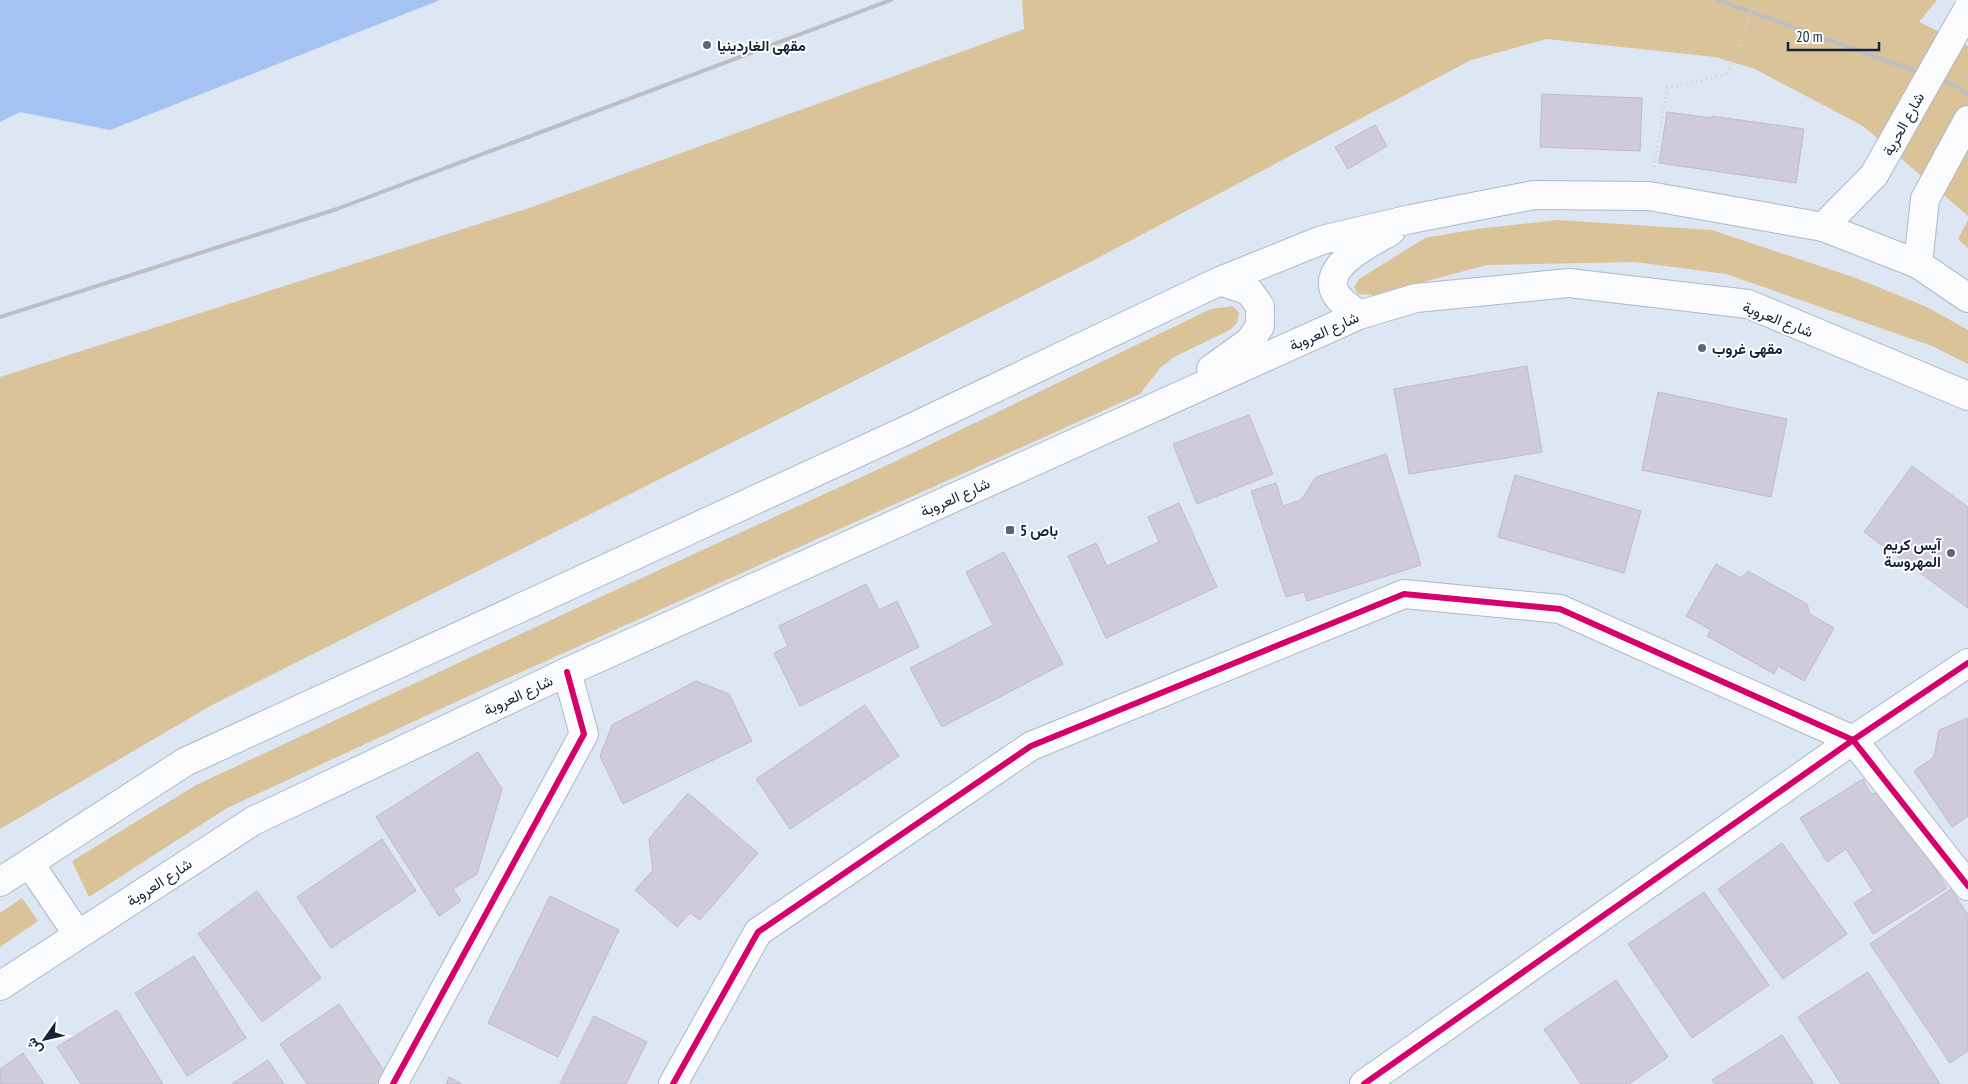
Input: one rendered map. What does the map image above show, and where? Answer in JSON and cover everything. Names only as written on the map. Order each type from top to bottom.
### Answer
[{"type":"main road","name":"شارع الحرية","points":[[1822,227],[1874,175],[1968,9]]},
{"type":"main road","points":[[1918,264],[1925,198],[1968,120]]},
{"type":"main road","points":[[0,882],[185,762],[907,430],[1220,281],[1322,240],[1411,219],[1534,196],[1649,196],[1822,227],[1918,264],[1968,298]]},
{"type":"main road","points":[[1359,315],[1340,299],[1334,289],[1334,275],[1343,262],[1411,219]]},
{"type":"main road","points":[[1179,396],[1208,371],[1250,341],[1260,326],[1260,306],[1249,291],[1220,281]]},
{"type":"main road","name":"شارع العروبة","points":[[0,986],[253,821],[567,672],[1359,315],[1416,298],[1569,283],[1748,304],[1968,396]]},
{"type":"main road","points":[[673,1084],[758,932],[1032,746],[1404,594],[1560,609],[1853,740],[1968,886]]},
{"type":"main road","points":[[1364,1084],[1853,740],[1968,663]]},
{"type":"main road","points":[[393,1084],[584,734],[567,672]]},
{"type":"main road","points":[[30,864],[78,935]]},
{"type":"path","points":[[1649,196],[1667,88],[1728,74],[1755,0]]},
{"type":"shaded area","points":[[1022,0],[1937,0],[1919,22],[1968,46],[1968,216],[1863,126],[1755,69],[1715,57],[1547,39],[1471,60],[1092,261],[212,705],[0,829],[0,377],[535,206],[1024,29]]},
{"type":"shaded area","points":[[1558,220],[1712,230],[1856,278],[1927,307],[1968,330],[1968,364],[1932,346],[1726,274],[1635,262],[1487,265],[1374,295],[1358,294],[1354,287],[1359,279],[1425,238],[1477,229]]},
{"type":"shaded area","points":[[1968,220],[1968,248],[1958,239]]},
{"type":"shaded area","points":[[1233,306],[1239,313],[1237,323],[1230,330],[1174,357],[1160,368],[1140,394],[499,682],[227,808],[89,897],[72,861],[196,785],[894,462],[1211,309]]},
{"type":"shaded area","points":[[22,898],[38,921],[0,947],[0,913]]},
{"type":"water","points":[[0,0],[440,0],[110,130],[20,112],[0,122]]},
{"type":"building","points":[[1542,94],[1642,98],[1640,151],[1540,147]]},
{"type":"building","points":[[1667,112],[1712,118],[1712,116],[1804,129],[1796,183],[1659,163]]},
{"type":"building","points":[[1375,125],[1387,146],[1348,169],[1335,147]]},
{"type":"building","points":[[1527,366],[1542,452],[1409,474],[1394,389]]},
{"type":"building","points":[[1658,392],[1787,419],[1771,497],[1642,470]]},
{"type":"building","points":[[1249,415],[1273,474],[1197,504],[1173,444]]},
{"type":"building","points":[[1386,454],[1421,565],[1307,601],[1304,592],[1286,597],[1251,491],[1276,483],[1283,506],[1301,500],[1316,477]]},
{"type":"building","points":[[1912,466],[1968,507],[1968,608],[1864,532]]},
{"type":"building","points":[[1515,475],[1641,511],[1624,573],[1498,537]]},
{"type":"building","points":[[1179,503],[1217,587],[1106,638],[1068,556],[1096,543],[1107,566],[1159,542],[1148,517]]},
{"type":"building","points":[[1004,552],[1063,664],[942,727],[910,668],[993,625],[966,572]]},
{"type":"building","points":[[1716,564],[1741,578],[1748,571],[1807,604],[1810,614],[1834,628],[1804,681],[1778,666],[1774,674],[1707,636],[1711,630],[1686,616]]},
{"type":"building","points":[[866,584],[879,610],[897,601],[919,647],[800,706],[774,653],[788,646],[779,626]]},
{"type":"building","points":[[696,681],[729,694],[752,741],[623,804],[600,756],[612,725]]},
{"type":"building","points":[[865,705],[899,756],[790,829],[756,779]]},
{"type":"building","points":[[1968,718],[1968,816],[1952,827],[1914,771],[1934,757],[1939,730]]},
{"type":"building","points":[[478,752],[502,789],[477,874],[453,889],[461,901],[439,916],[376,817]]},
{"type":"building","points":[[1863,779],[1871,794],[1887,791],[1947,888],[1873,934],[1854,903],[1873,891],[1846,849],[1827,862],[1800,818]]},
{"type":"building","points":[[688,793],[758,853],[700,920],[690,913],[677,927],[635,890],[653,870],[649,839]]},
{"type":"building","points":[[382,839],[416,891],[331,948],[297,897]]},
{"type":"building","points":[[1782,843],[1847,934],[1783,979],[1718,889]]},
{"type":"building","points":[[1951,889],[1968,915],[1968,1051],[1950,1063],[1870,944]]},
{"type":"building","points":[[257,891],[321,978],[262,1022],[198,934]]},
{"type":"building","points":[[1704,892],[1769,985],[1692,1038],[1628,944]]},
{"type":"building","points":[[550,896],[619,930],[558,1057],[488,1023]]},
{"type":"building","points":[[194,956],[246,1038],[187,1076],[135,993]]},
{"type":"building","points":[[1868,972],[1940,1084],[1841,1084],[1798,1017]]},
{"type":"building","points":[[1616,980],[1668,1057],[1629,1084],[1581,1084],[1544,1029]]},
{"type":"building","points":[[339,1004],[387,1075],[375,1084],[307,1084],[280,1044]]},
{"type":"building","points":[[117,1010],[163,1084],[81,1084],[57,1047]]},
{"type":"building","points":[[594,1016],[647,1042],[626,1084],[560,1084]]},
{"type":"building","points":[[1782,1035],[1814,1084],[1715,1084],[1712,1080]]},
{"type":"building","points":[[23,1053],[44,1084],[0,1084],[0,1069]]},
{"type":"building","points":[[268,1060],[284,1084],[232,1084]]},
{"type":"building","points":[[449,1077],[462,1084],[446,1084]]},
{"type":"railway","points":[[0,317],[337,209],[891,0]]},
{"type":"railway","points":[[1718,0],[1957,86],[1968,95]]},
{"type":"cycle path","points":[[673,1084],[758,932],[1031,746],[1404,594],[1560,609],[1853,740],[1968,886]]},
{"type":"cycle path","points":[[1364,1084],[1853,740],[1968,663]]},
{"type":"cycle path","points":[[393,1084],[584,734],[567,672]]},
{"type":"place","name":"مقهى الغاردينيا","points":[[707,45]]},
{"type":"place","name":"مقهى غروب","points":[[1702,348]]},
{"type":"place","name":"باص 5","points":[[1010,530]]},
{"type":"place","name":"آيس كريم المهروسة","points":[[1951,553]]}]
